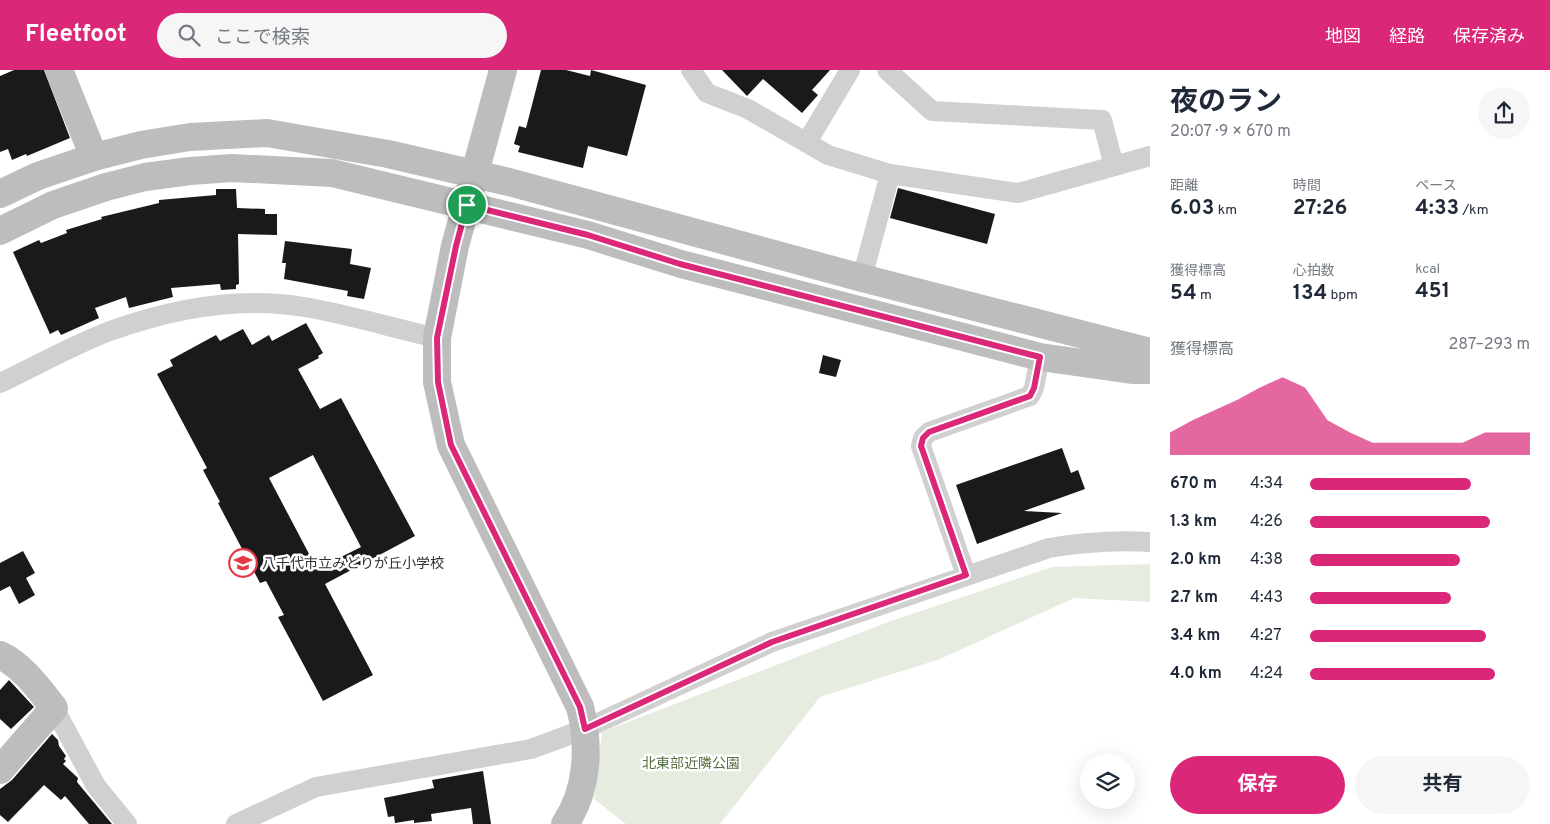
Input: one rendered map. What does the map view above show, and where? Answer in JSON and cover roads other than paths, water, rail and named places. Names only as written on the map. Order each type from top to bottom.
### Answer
[{"type":"street","points":[[59,70],[94,157]]},
{"type":"street","points":[[503,70],[456,246],[437,338],[438,382],[451,445],[580,707],[585,729],[586,761],[582,786],[565,824]]},
{"type":"street","points":[[691,70],[707,93],[748,109],[828,155],[890,174],[1018,193],[1150,156]]},
{"type":"street","points":[[807,142],[850,70]]},
{"type":"street","points":[[887,70],[932,110],[1102,120],[1114,166]]},
{"type":"street","points":[[0,194],[38,176],[94,157],[140,145],[190,137],[267,133],[388,154],[476,174],[596,204],[862,278],[1150,352]]},
{"type":"street","points":[[0,231],[53,205],[106,187],[154,176],[232,168],[332,173],[588,235],[680,264],[1040,357],[1132,370],[1150,370]]},
{"type":"street","points":[[862,278],[890,174]]},
{"type":"street","points":[[0,383],[109,332],[162,314],[206,306],[253,303],[303,307],[437,338]]},
{"type":"street","points":[[966,575],[921,446],[923,438],[929,432],[1030,396],[1034,388],[1040,357]]},
{"type":"street","points":[[236,824],[316,787],[530,749],[585,729],[772,642],[1049,548],[1088,541],[1150,542]]},
{"type":"street","points":[[0,655],[35,683],[54,708],[96,786],[127,824]]},
{"type":"street","points":[[0,770],[54,708]]},
{"type":"place","name":"八千代市立みどりが丘小学校","points":[[243,563]]},
{"type":"park label","name":"北東部近隣公園","points":[[691,763]]}]
